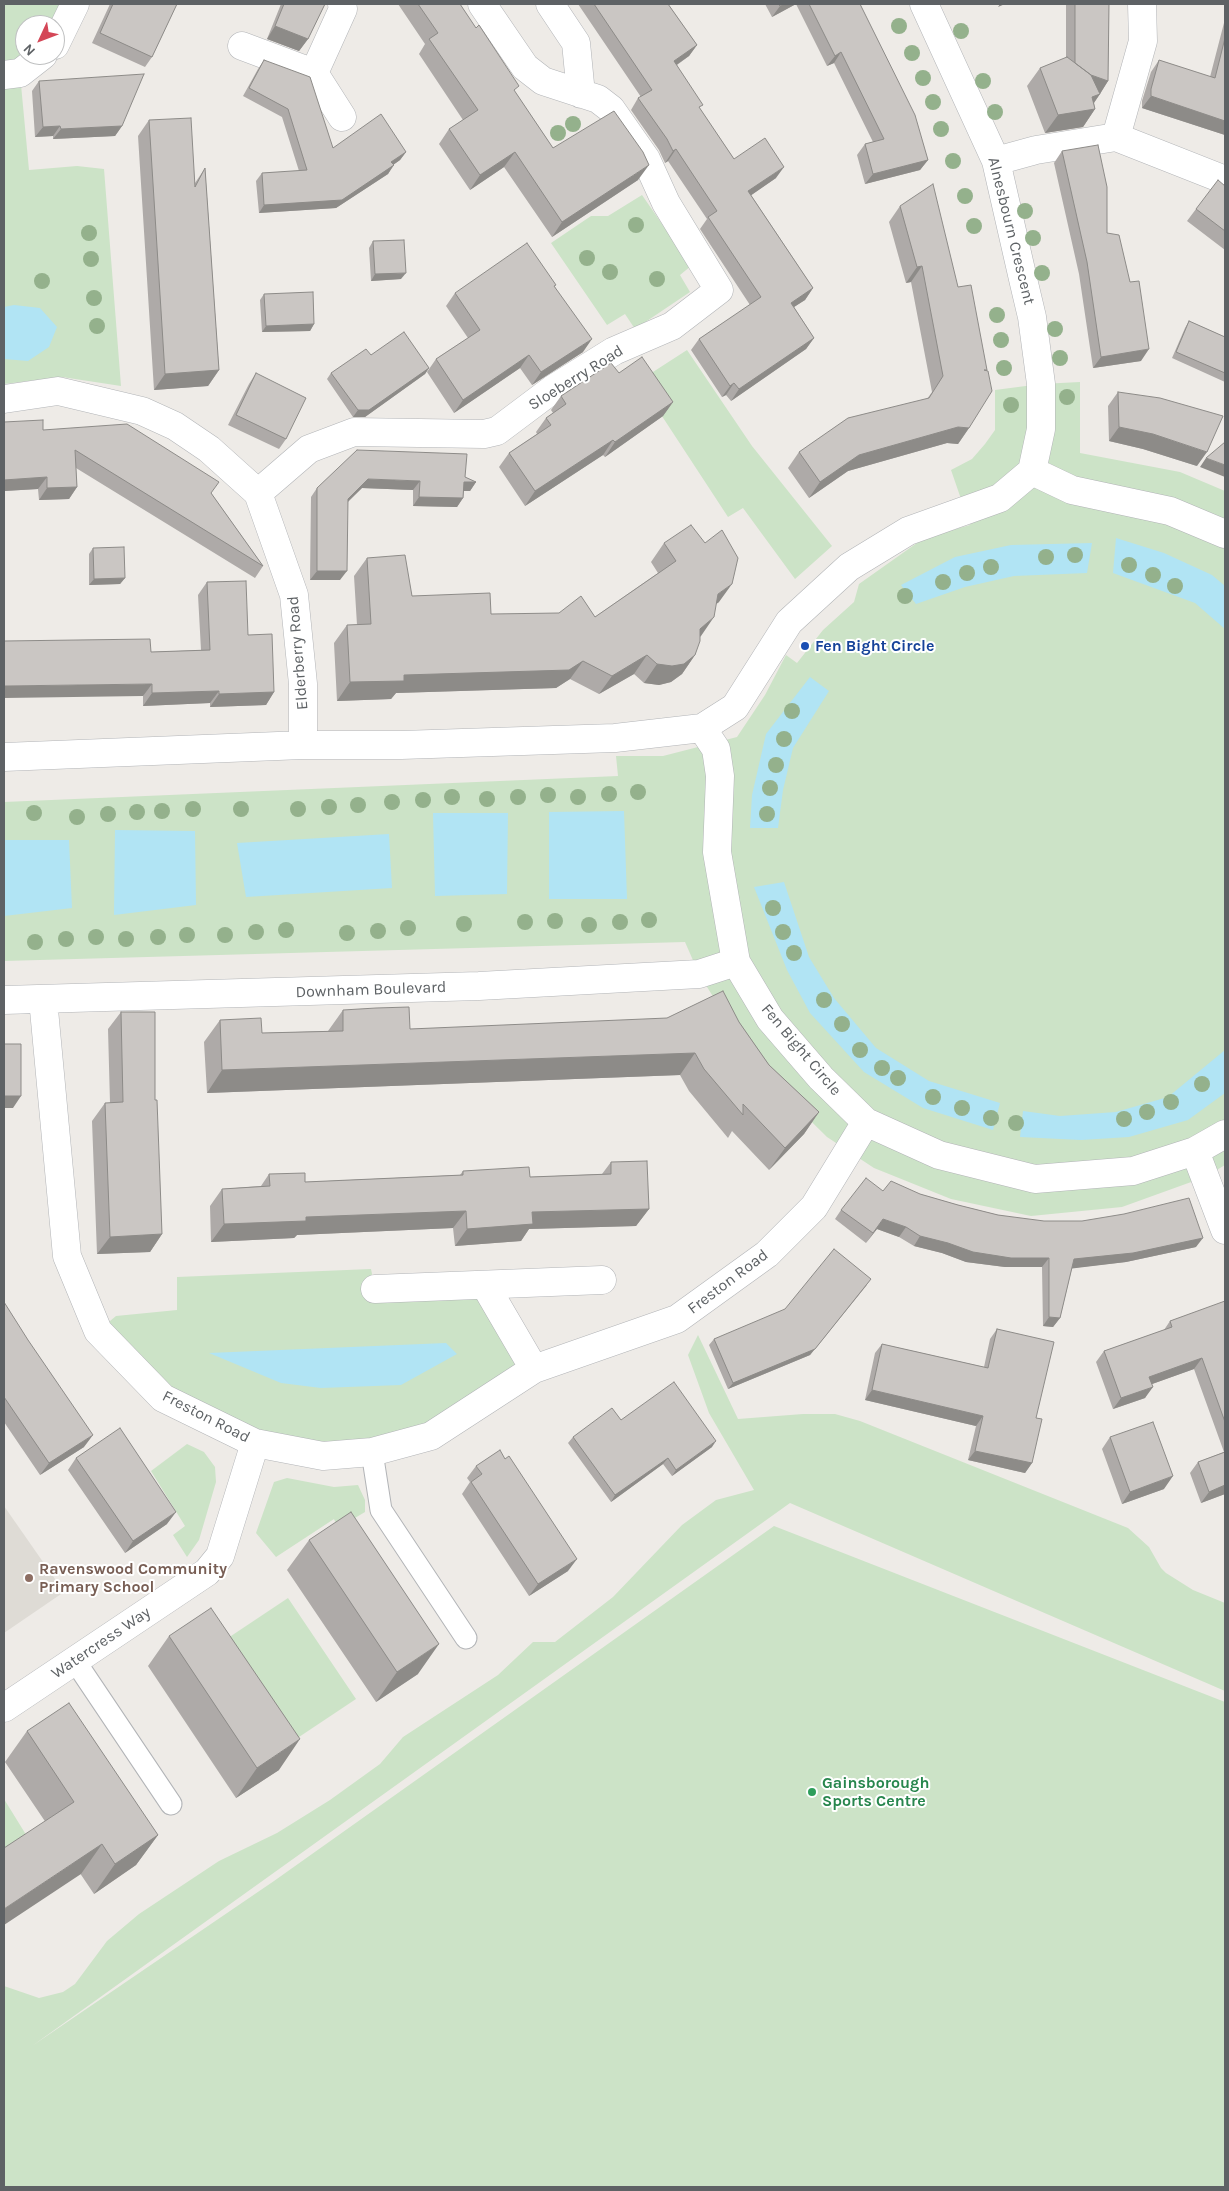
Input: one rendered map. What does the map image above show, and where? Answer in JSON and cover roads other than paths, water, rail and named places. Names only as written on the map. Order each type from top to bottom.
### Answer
[{"type":"street","points":[[65,24],[75,4]]},
{"type":"street","name":"Sloeberry Road","points":[[258,493],[309,449],[354,432],[484,434],[497,431],[553,389],[614,351],[672,326],[719,290],[666,203],[646,160],[612,108],[598,99],[543,81],[525,67],[482,4]]},
{"type":"street","points":[[550,4],[576,43],[581,94]]},
{"type":"street","name":"Alnesbourn Crescent","points":[[924,4],[996,162],[1032,317],[1040,384],[1041,429],[1032,471]]},
{"type":"street","points":[[1116,137],[1143,41],[1142,4]]},
{"type":"street","points":[[314,73],[344,6]]},
{"type":"street","points":[[242,46],[314,73],[342,117]]},
{"type":"street","points":[[4,75],[20,74],[31,65]]},
{"type":"street","points":[[996,162],[1036,150],[1116,137],[1225,180]]},
{"type":"street","name":"Elderberry Road","points":[[4,399],[58,391],[142,411],[175,426],[202,444],[258,493],[294,595],[303,684],[303,744]]},
{"type":"street","points":[[4,757],[303,744],[401,745],[615,738],[702,728],[735,707],[789,622],[848,567],[908,531],[1000,498],[1032,471],[1072,490],[1170,511],[1225,534]]},
{"type":"street","name":"Fen Bight Circle","points":[[702,728],[716,749],[720,776],[717,852],[736,962],[770,1019],[821,1078],[866,1122],[939,1155],[1035,1179],[1133,1171],[1195,1151],[1225,1134]]},
{"type":"street","name":"Downham Boulevard","points":[[4,1000],[479,986],[699,974],[736,962]]},
{"type":"street","name":"Freston Road","points":[[43,999],[67,1256],[98,1331],[162,1398],[255,1443],[323,1456],[372,1452],[431,1436],[534,1369],[677,1319],[760,1260],[814,1207],[866,1122]]},
{"type":"street","points":[[1195,1151],[1225,1230]]},
{"type":"street","points":[[375,1289],[602,1280]]},
{"type":"street","points":[[485,1285],[534,1369]]},
{"type":"street","name":"Watercress Way","points":[[4,1708],[207,1572],[220,1556],[255,1443]]},
{"type":"lane","points":[[372,1452],[381,1510],[466,1638]]},
{"type":"lane","points":[[75,1661],[171,1804]]},
{"type":"water","points":[[14,305],[40,308],[57,327],[49,347],[28,361],[4,359],[4,307]]},
{"type":"water","points":[[1116,538],[1164,553],[1212,575],[1225,586],[1225,629],[1195,603],[1113,573]]},
{"type":"water","points":[[1092,543],[1087,573],[1014,576],[965,587],[916,604],[901,585],[955,557],[1011,545]]},
{"type":"water","points":[[810,677],[829,691],[793,748],[783,790],[778,828],[750,828],[752,795],[766,734]]},
{"type":"water","points":[[624,811],[627,899],[549,899],[549,812]]},
{"type":"water","points":[[433,813],[508,813],[507,894],[435,896]]},
{"type":"water","points":[[115,830],[195,831],[196,905],[114,915]]},
{"type":"water","points":[[389,834],[392,888],[246,897],[237,843]]},
{"type":"water","points":[[4,840],[69,840],[72,908],[4,916]]},
{"type":"water","points":[[784,882],[809,957],[834,998],[876,1048],[929,1081],[1000,1103],[993,1130],[923,1108],[864,1072],[810,1013],[787,970],[754,887]]},
{"type":"water","points":[[1225,1050],[1225,1093],[1188,1120],[1129,1137],[1081,1140],[1020,1137],[1023,1111],[1060,1116],[1116,1112],[1168,1097]]},
{"type":"water","points":[[446,1343],[457,1354],[401,1385],[321,1388],[281,1383],[209,1353]]},
{"type":"place","name":"Fen Bight Circle","points":[[805,646]]},
{"type":"place","name":"Ravenswood Community Primary School","points":[[29,1578]]},
{"type":"place","name":"Gainsborough Sports Centre","points":[[812,1792]]}]
